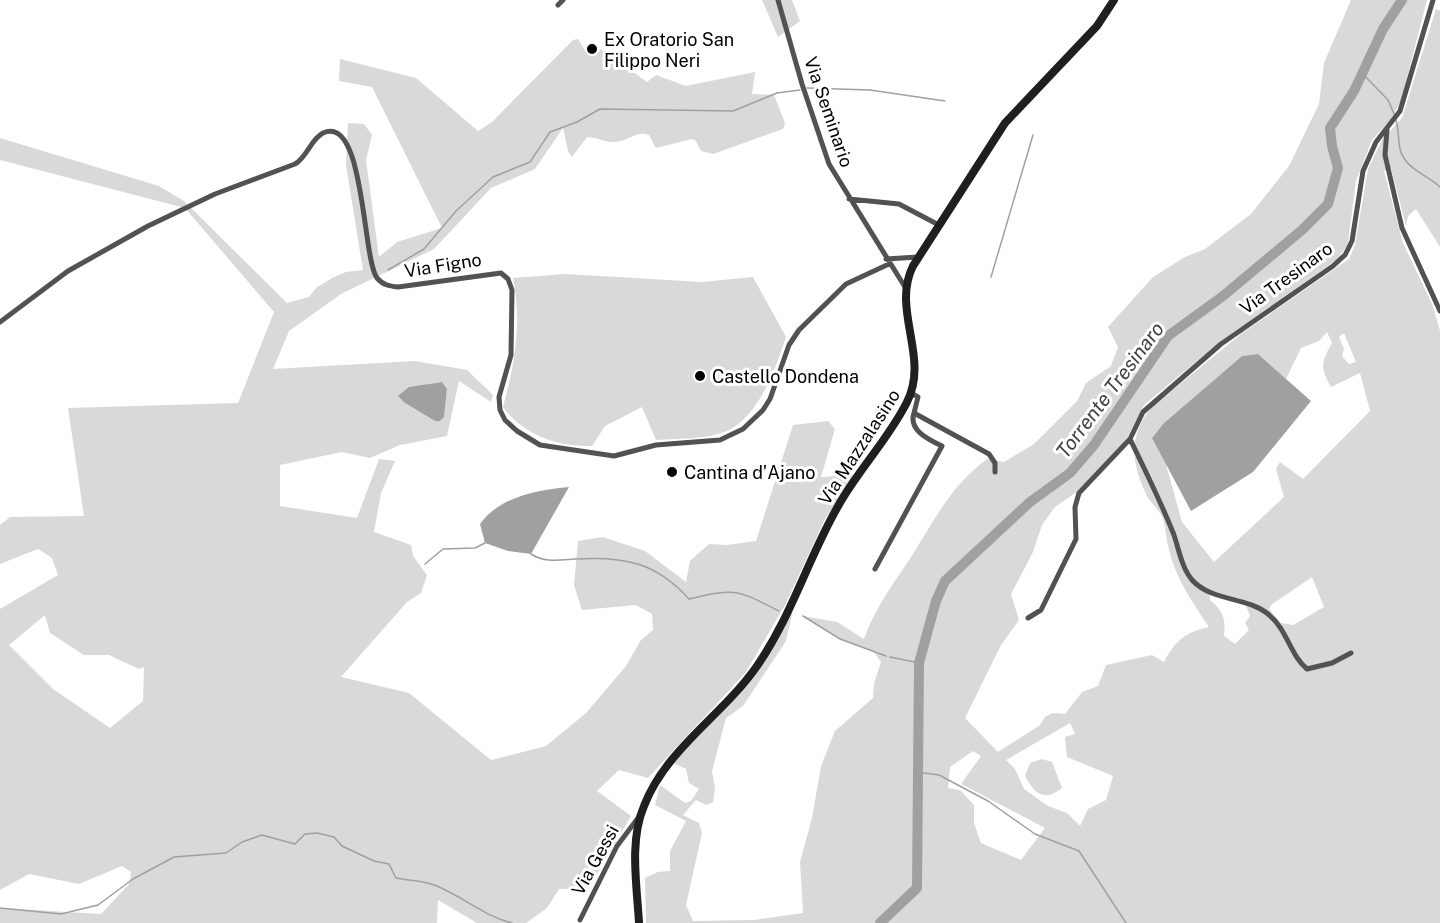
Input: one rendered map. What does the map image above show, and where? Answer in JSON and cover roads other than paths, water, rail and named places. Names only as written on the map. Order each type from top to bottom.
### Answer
[{"type":"main road","points":[[905,287],[918,257],[938,224],[1010,116],[1097,26],[1114,0]]},
{"type":"main road","name":"Via Mazzalasino","points":[[639,923],[636,848],[640,817],[654,784],[670,762],[744,683],[764,656],[838,505],[903,410],[912,393],[916,364],[905,287]]},
{"type":"street","name":"Via Seminario","points":[[778,0],[825,153],[849,199],[905,287]]},
{"type":"street","name":"Via Tresinaro","points":[[1028,618],[1041,610],[1076,539],[1075,507],[1079,494],[1130,439],[1143,412],[1221,344],[1333,266],[1345,255],[1352,241],[1363,171],[1372,150],[1396,118],[1434,0]]},
{"type":"street","points":[[1387,127],[1385,155],[1402,228],[1440,311]]},
{"type":"street","name":"Via Figno","points":[[0,322],[68,271],[94,256],[215,194],[303,160],[318,136],[328,132],[335,133],[349,145],[355,160],[369,253],[376,276],[388,286],[398,287],[501,273],[508,279],[512,290],[511,355],[499,397],[500,411],[505,420],[516,431],[540,445],[614,456],[656,445],[701,444],[720,440],[743,429],[770,399],[789,345],[800,330],[846,284],[887,261]]},
{"type":"street","points":[[849,199],[899,204],[938,224]]},
{"type":"street","points":[[887,261],[918,257]]},
{"type":"street","points":[[874,569],[942,447],[922,435],[914,426],[912,419],[918,398],[912,393]]},
{"type":"street","points":[[914,413],[989,454],[994,463],[994,472]]},
{"type":"street","points":[[1130,439],[1174,535],[1184,566],[1194,581],[1209,592],[1267,612],[1286,634],[1299,663],[1306,669],[1332,663],[1351,653]]},
{"type":"street","name":"Via Gessi","points":[[580,920],[617,846],[640,817]]},
{"type":"waterway","name":"Torrente Tresinaro","points":[[880,923],[917,888],[919,663],[936,601],[945,581],[1030,502],[1070,473],[1094,445],[1168,336],[1223,296],[1302,230],[1328,204],[1338,168],[1330,128],[1354,91],[1383,29],[1402,0]]},
{"type":"waterway","points":[[1363,74],[1388,100],[1395,116]]},
{"type":"waterway","points":[[807,88],[870,90],[945,101]]},
{"type":"waterway","points":[[388,270],[424,249],[456,211],[493,177],[530,162],[550,132],[577,122],[600,109],[733,111],[777,93],[800,90]]},
{"type":"waterway","points":[[1396,120],[1400,149],[1406,162],[1440,187]]},
{"type":"waterway","points":[[991,277],[1033,135]]},
{"type":"waterway","points":[[425,564],[443,549],[475,548],[485,543]]},
{"type":"waterway","points":[[531,554],[552,560],[593,558],[638,564],[664,577],[689,599],[717,593],[736,593],[753,598],[779,611]]},
{"type":"waterway","points":[[803,616],[840,639],[886,656]]},
{"type":"waterway","points":[[890,657],[919,663]]},
{"type":"waterway","points":[[917,772],[939,775],[988,801],[1035,834],[1079,851],[1126,923]]},
{"type":"waterway","points":[[0,908],[61,914],[98,905],[133,879],[174,857],[226,853],[242,842],[262,835],[295,844],[305,834],[317,833],[334,837],[342,846],[374,861],[389,864],[396,878],[437,886],[492,916],[512,923]]},
{"type":"place","name":"Ex Oratorio San Filippo Neri","points":[[592,49]]},
{"type":"place","name":"Castello Dondena","points":[[700,376]]},
{"type":"place","name":"Cantina d'Ajano","points":[[672,472]]}]
